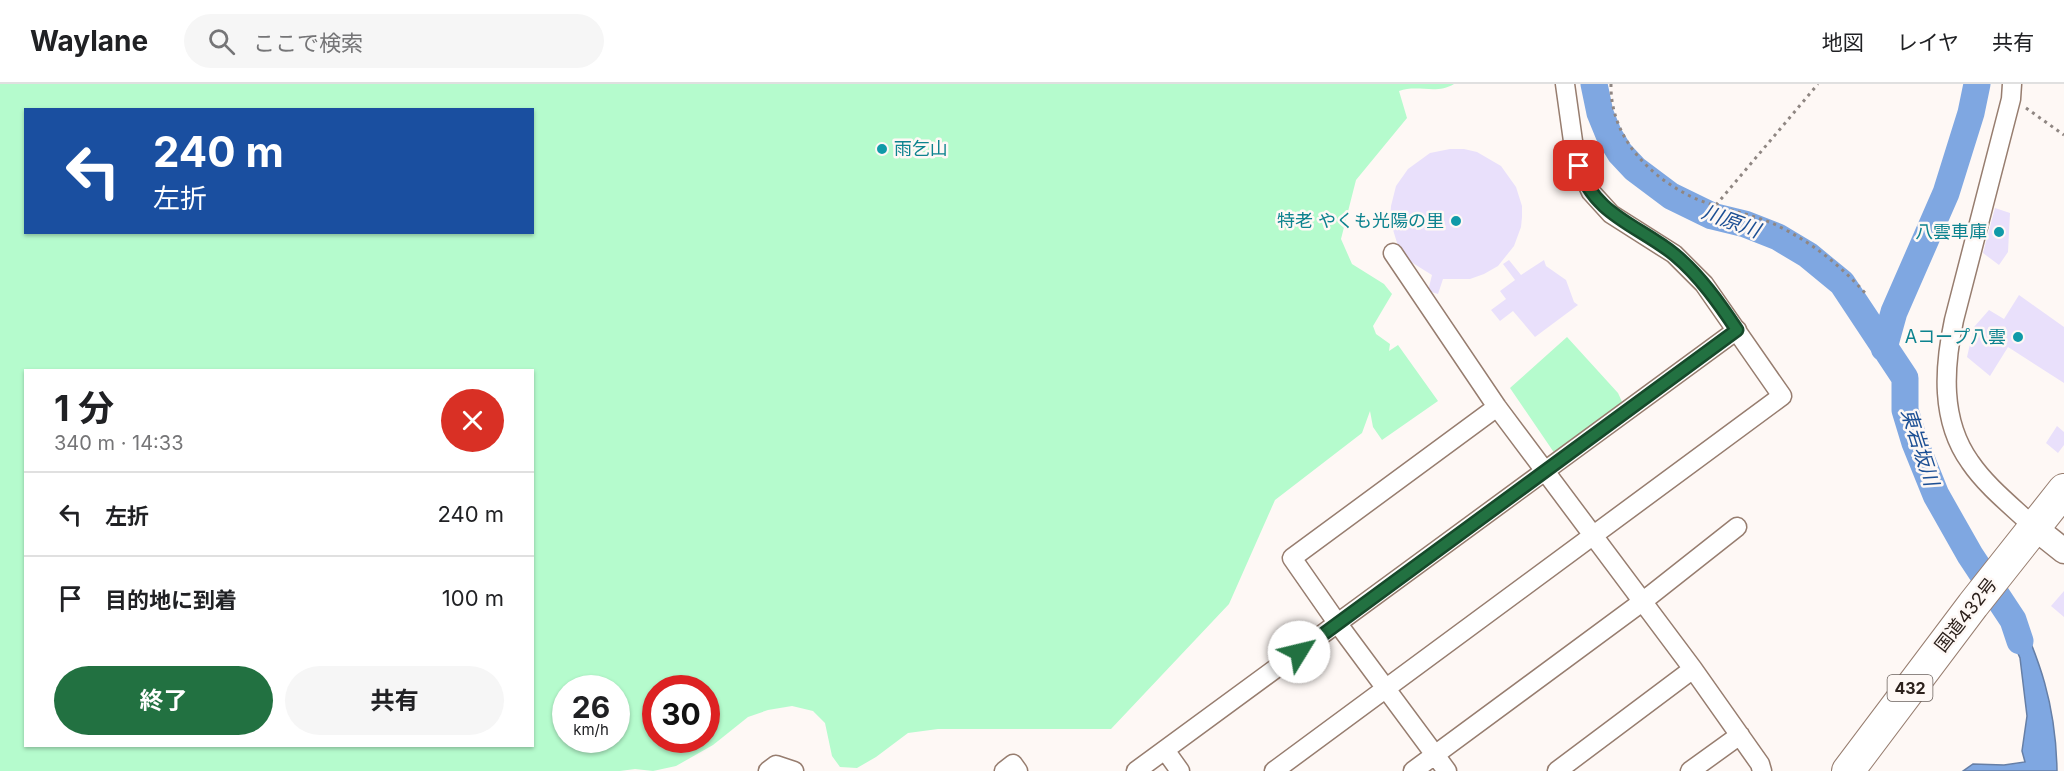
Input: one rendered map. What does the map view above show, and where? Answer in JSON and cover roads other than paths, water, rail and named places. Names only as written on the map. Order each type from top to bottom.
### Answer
[{"type":"highway","name":"国道432号","points":[[1848,771],[1973,605],[2064,490]]},
{"type":"street","points":[[1274,771],[1782,396],[1704,284],[1674,254],[1611,214],[1591,192],[1579,166],[1565,84]]},
{"type":"street","points":[[2012,92],[1954,320],[1947,354],[1946,380],[1950,413],[1958,441],[1970,463],[1997,493],[2027,537],[2064,551]]},
{"type":"street","points":[[1393,253],[1497,407],[1692,669],[1760,764],[1762,771]]},
{"type":"street","points":[[1136,771],[1737,330]]},
{"type":"street","points":[[1447,771],[1292,558],[1497,407]]},
{"type":"street","points":[[1413,771],[1642,602],[1737,528]]},
{"type":"street","points":[[1557,771],[1692,669]]},
{"type":"street","points":[[1690,771],[1740,735]]},
{"type":"street","points":[[1165,750],[1180,771]]},
{"type":"street","points":[[1004,771],[1013,764],[1018,771]]},
{"type":"street","points":[[768,771],[776,765],[794,771]]},
{"type":"water","points":[[2012,600],[2031,642],[2045,683],[2056,747],[2057,771],[1963,771],[1973,764],[2004,765],[2025,762],[2022,751],[2027,716],[2020,658],[2001,614]]},
{"type":"waterway","name":"川原川","points":[[1594,84],[1600,113],[1609,135],[1620,153],[1635,169],[1671,196],[1712,216],[1745,224],[1778,237],[1808,255],[1842,283],[1905,378],[1905,410],[1915,443],[1936,495],[1970,555],[2013,620],[2020,641]]},
{"type":"waterway","name":"東岩坂川","points":[[1884,348],[1894,312],[1946,193],[1971,113],[1977,84]]},
{"type":"place","name":"雨乞山","points":[[882,149]]},
{"type":"place","name":"特老 やくも光陽の里","points":[[1456,221]]},
{"type":"place","name":"八雲車庫","points":[[1999,232]]},
{"type":"place","name":"Aコープ八雲","points":[[2018,337]]}]
